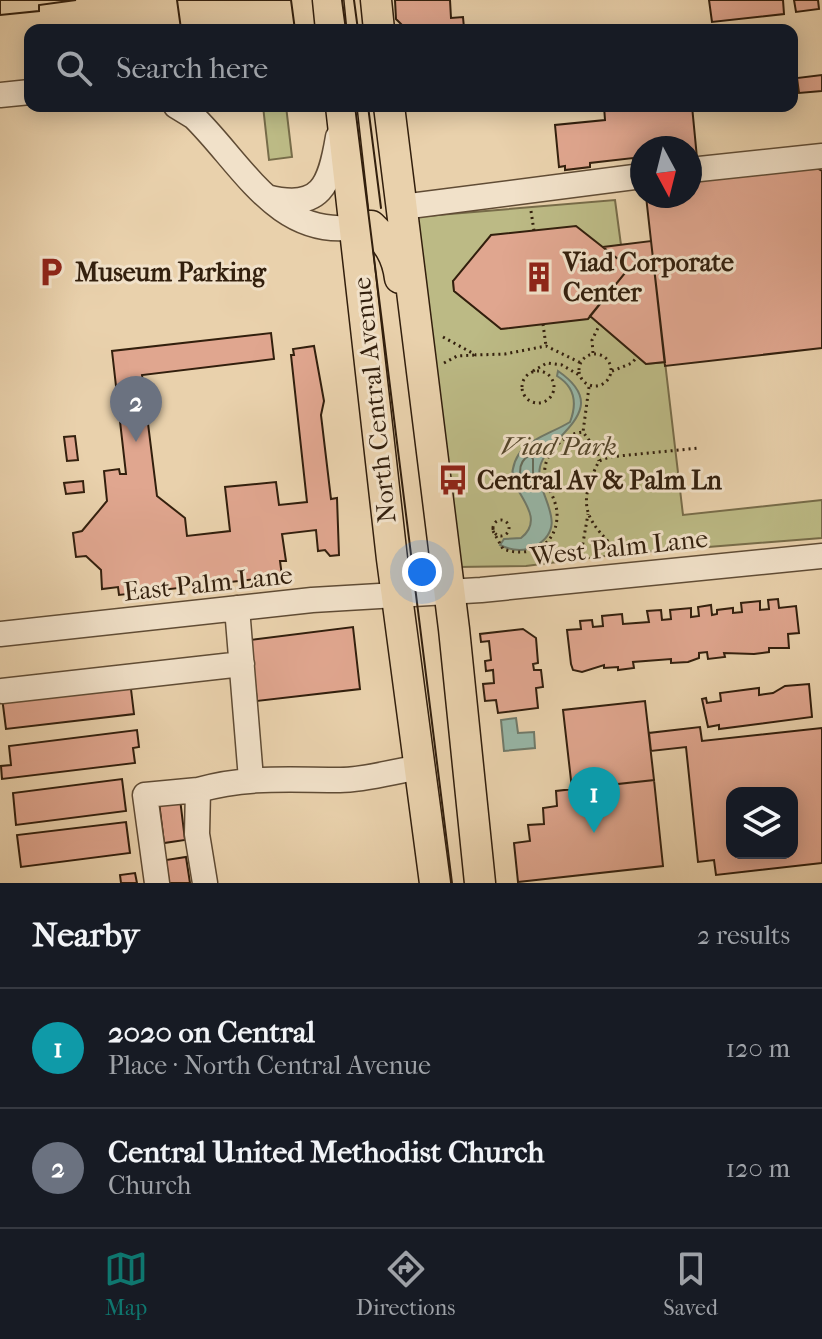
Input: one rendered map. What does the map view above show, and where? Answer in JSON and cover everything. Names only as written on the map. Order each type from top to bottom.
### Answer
[{"type":"main road","points":[[328,0],[330,24]]},
{"type":"main road","points":[[376,0],[378,24]]},
{"type":"main road","name":"North Central Avenue","points":[[341,112],[355,227],[480,883]]},
{"type":"main road","name":"North Central Avenue","points":[[390,112],[428,412],[421,767],[435,883]]},
{"type":"main road","points":[[355,227],[371,226],[397,259],[413,378],[428,412]]},
{"type":"street","points":[[0,95],[24,93]]},
{"type":"street","points":[[186,112],[220,143],[266,196],[289,217],[306,225],[334,230],[355,227]]},
{"type":"street","points":[[266,196],[302,202],[319,192],[333,168],[341,112]]},
{"type":"street","points":[[702,169],[822,156]]},
{"type":"street","points":[[402,207],[630,178]]},
{"type":"street","name":"West Palm Lane","points":[[423,593],[822,556]]},
{"type":"street","name":"East Palm Lane","points":[[0,634],[237,608],[423,593]]},
{"type":"street","points":[[237,608],[251,779]]},
{"type":"street","points":[[2,691],[242,664]]},
{"type":"street","points":[[157,883],[145,795],[198,790],[251,779],[344,780],[421,767]]},
{"type":"street","points":[[198,790],[197,834],[205,883]]},
{"type":"path","points":[[531,211],[534,231]]},
{"type":"path","points":[[543,324],[546,346]]},
{"type":"path","points":[[593,353],[592,340],[600,324]]},
{"type":"path","points":[[442,337],[476,355]]},
{"type":"path","points":[[423,375],[457,356],[546,346],[581,363]]},
{"type":"path","points":[[579,375],[584,357],[593,353],[609,360],[612,371]]},
{"type":"path","points":[[531,372],[541,371],[551,378],[554,389],[546,402],[532,403],[522,393],[525,377],[531,372],[547,363],[562,365],[589,385],[603,384],[612,371],[632,363],[637,357]]},
{"type":"path","points":[[550,582],[583,543],[588,512],[586,492],[599,461],[597,451],[583,432],[589,385]]},
{"type":"path","points":[[493,531],[502,537],[510,527],[500,520],[494,523],[493,531],[503,549],[524,553],[542,547],[550,538],[558,515],[545,477],[546,464],[558,444],[583,432]]},
{"type":"path","points":[[599,461],[609,457],[699,448]]},
{"type":"path","points":[[588,512],[601,537],[641,573]]},
{"type":"green space","points":[[264,112],[287,112],[292,157],[269,160]]},
{"type":"green space","name":"Viad Park","points":[[615,200],[621,245],[453,281],[454,291],[501,329],[590,316],[646,364],[665,362],[683,515],[822,500],[822,538],[621,554],[526,566],[458,567],[414,217]]},
{"type":"water","points":[[558,371],[574,385],[581,398],[580,411],[545,455],[540,467],[542,488],[552,518],[551,528],[546,537],[532,548],[509,549],[500,545],[504,539],[521,538],[531,524],[528,509],[512,479],[517,456],[531,442],[570,422],[572,415],[573,396],[568,385],[557,376]]},
{"type":"water","points":[[516,718],[518,733],[534,732],[535,748],[504,751],[501,720]]},
{"type":"building","points":[[0,0],[76,0],[39,5],[39,11],[0,15]]},
{"type":"building","points":[[0,0],[76,0],[39,5],[39,11],[0,15]]},
{"type":"building","points":[[177,0],[291,0],[294,24],[180,24]]},
{"type":"building","points":[[177,0],[291,0],[294,24],[180,24]]},
{"type":"building","points":[[395,0],[450,0],[451,18],[463,17],[464,24],[401,24],[396,19]]},
{"type":"building","points":[[709,0],[783,0],[784,14],[712,22]]},
{"type":"building","points":[[794,0],[818,0],[819,9],[796,12]]},
{"type":"building","points":[[822,75],[822,91],[799,93],[798,78]]},
{"type":"building","points":[[604,112],[693,112],[695,136],[630,136],[630,158],[590,163],[590,167],[565,170],[565,166],[559,167],[555,125],[605,120]]},
{"type":"building","points":[[813,166],[822,171],[822,348],[665,366],[647,208],[702,208],[702,179]]},
{"type":"building","name":"Viad Corporate Center","points":[[576,226],[623,263],[625,273],[588,319],[501,329],[454,291],[453,281],[491,235]]},
{"type":"building","points":[[651,241],[665,362],[646,364],[590,316],[625,273],[623,263],[603,247]]},
{"type":"building","points":[[271,333],[274,359],[142,375],[157,496],[185,518],[187,536],[230,531],[225,487],[276,482],[279,505],[307,502],[291,355],[294,355],[293,349],[314,346],[324,401],[321,415],[331,499],[337,498],[339,555],[330,556],[325,550],[318,551],[316,530],[282,534],[286,561],[280,561],[282,576],[119,595],[118,587],[102,589],[101,570],[86,556],[76,557],[73,533],[82,531],[107,501],[104,471],[119,469],[120,474],[126,474],[112,351]]},
{"type":"building","points":[[75,436],[78,460],[67,461],[64,437]]},
{"type":"building","points":[[83,481],[84,492],[66,494],[64,483]]},
{"type":"building","points":[[778,599],[779,608],[796,606],[799,633],[788,634],[789,648],[769,648],[769,652],[754,654],[724,653],[725,657],[708,659],[707,652],[699,653],[699,658],[688,662],[671,663],[671,659],[633,662],[634,668],[618,670],[618,667],[604,668],[604,665],[582,672],[573,670],[571,664],[567,630],[581,629],[580,621],[592,620],[593,627],[603,626],[602,616],[622,614],[623,624],[649,622],[647,611],[661,610],[662,620],[671,619],[670,610],[691,608],[691,617],[699,616],[698,607],[711,605],[712,615],[717,614],[717,610],[733,608],[733,613],[742,612],[741,603],[760,601],[760,610],[769,609],[768,600]]},
{"type":"building","points":[[353,627],[360,689],[257,701],[250,640]]},
{"type":"building","points":[[523,629],[536,638],[538,663],[533,664],[534,670],[541,670],[543,687],[536,688],[538,708],[498,713],[496,700],[485,701],[483,684],[494,683],[493,670],[486,671],[485,661],[491,660],[489,641],[481,642],[480,634]]},
{"type":"building","points":[[130,681],[134,714],[6,729],[2,697]]},
{"type":"building","points":[[809,684],[812,717],[719,729],[719,725],[708,727],[702,699],[706,698],[707,703],[721,701],[720,693],[759,688],[759,695],[773,693],[785,686]]},
{"type":"building","points":[[645,701],[654,780],[572,789],[563,710]]},
{"type":"building","points":[[700,727],[702,741],[822,728],[822,863],[716,875],[714,860],[698,862],[686,747],[651,751],[649,733]]},
{"type":"building","points":[[137,730],[139,747],[133,748],[135,763],[2,779],[1,766],[11,765],[9,746]]},
{"type":"building","points":[[122,779],[126,811],[16,825],[13,793]]},
{"type":"building","points":[[654,780],[663,866],[518,882],[514,843],[530,841],[528,825],[544,824],[543,808],[557,806],[556,791]]},
{"type":"building","points":[[180,799],[185,840],[164,843],[159,802]]},
{"type":"building","points":[[126,822],[130,853],[21,867],[17,835]]},
{"type":"building","points":[[186,857],[190,883],[169,883],[166,860]]},
{"type":"building","points":[[135,873],[137,883],[121,883],[120,875]]},
{"type":"tram line","points":[[342,0],[345,24]]},
{"type":"tram line","points":[[354,0],[357,24]]},
{"type":"tram line","points":[[356,112],[452,883]]},
{"type":"tram line","points":[[369,112],[381,208]]},
{"type":"place","name":"Museum Parking","points":[[51,272]]},
{"type":"place","name":"Viad Corporate Center","points":[[539,277]]},
{"type":"place","name":"Central United Methodist Church","points":[[136,442]]},
{"type":"place","name":"Central Av & Palm Ln","points":[[453,480]]},
{"type":"place","name":"2020 on Central","points":[[594,833]]}]
